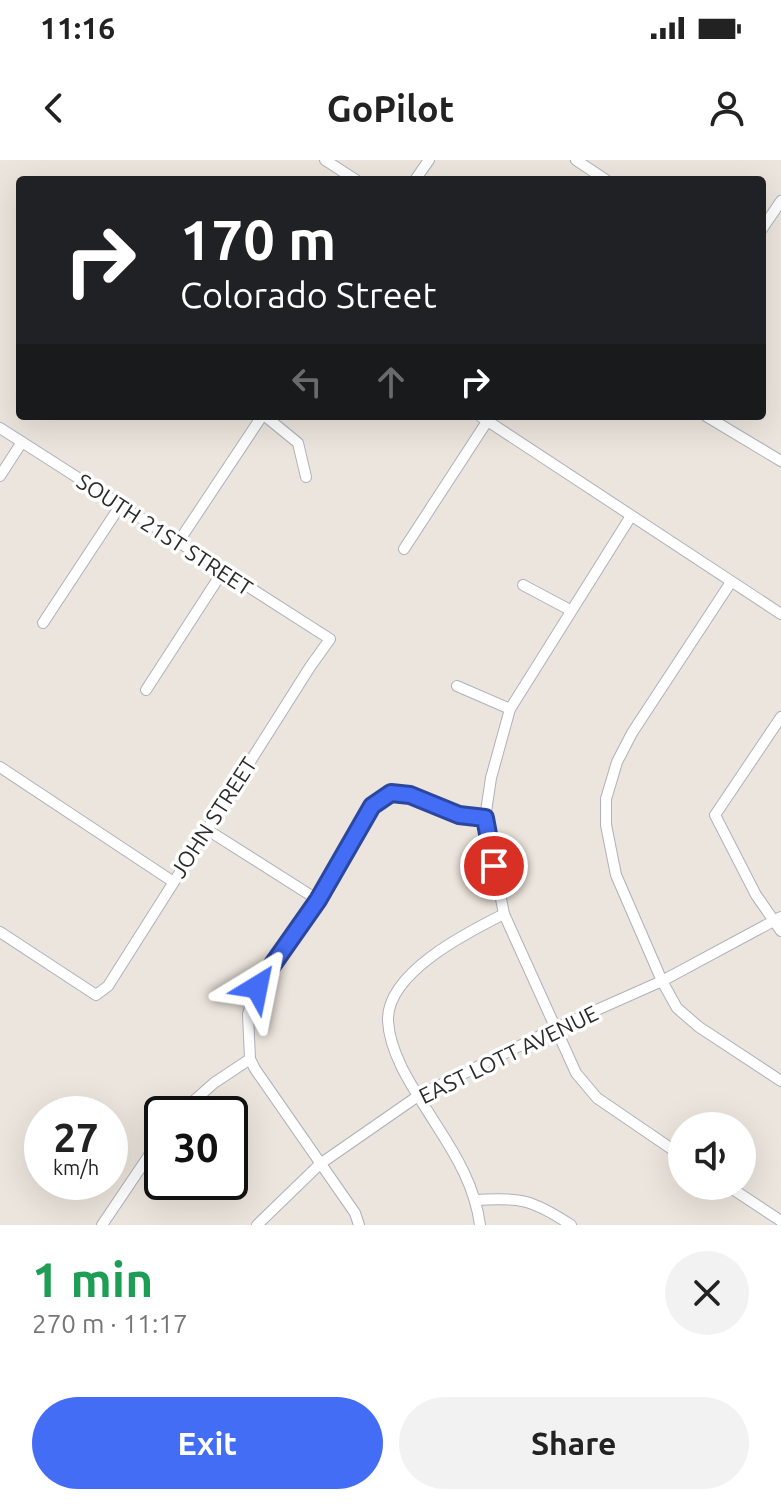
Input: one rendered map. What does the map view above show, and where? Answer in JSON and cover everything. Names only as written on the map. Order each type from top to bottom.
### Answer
[{"type":"street","points":[[325,160],[350,176]]},
{"type":"street","points":[[576,160],[600,176]]},
{"type":"street","points":[[766,223],[781,201]]},
{"type":"street","points":[[179,541],[260,420]]},
{"type":"street","points":[[268,420],[298,443],[306,477]]},
{"type":"street","points":[[404,549],[483,420]]},
{"type":"street","points":[[487,420],[781,614]]},
{"type":"street","points":[[713,420],[779,455]]},
{"type":"street","name":"SOUTH 21ST STREET","points":[[0,428],[330,639]]},
{"type":"street","points":[[0,476],[22,442]]},
{"type":"street","points":[[43,623],[120,506]]},
{"type":"street","points":[[631,516],[510,709],[494,766],[485,818],[504,914],[576,1073],[597,1098],[668,1146]]},
{"type":"street","points":[[146,690],[223,571]]},
{"type":"street","points":[[731,582],[632,733],[617,762],[606,799],[606,825],[616,875],[677,1008],[699,1027],[781,1081]]},
{"type":"street","points":[[523,585],[570,610]]},
{"type":"street","name":"JOHN STREET","points":[[0,932],[96,995],[108,986],[172,881],[330,639]]},
{"type":"street","points":[[457,686],[510,709]]},
{"type":"street","points":[[779,923],[756,895],[715,815],[781,717]]},
{"type":"street","points":[[0,767],[172,881]]},
{"type":"street","points":[[359,1225],[355,1213],[250,1059],[248,1014],[257,987],[318,900],[372,806],[391,793],[410,795],[459,815],[485,818]]},
{"type":"street","points":[[206,829],[318,900]]},
{"type":"street","points":[[480,1225],[476,1200],[457,1158],[418,1096],[391,1037],[388,1018],[391,1003],[414,973],[438,951],[504,914]]},
{"type":"street","name":"EAST LOTT AVENUE","points":[[257,1225],[320,1164],[418,1096],[779,923]]},
{"type":"street","points":[[199,1096],[250,1059]]},
{"type":"street","points":[[102,1225],[144,1163]]},
{"type":"street","points":[[476,1200],[512,1198],[531,1202],[571,1225]]},
{"type":"street","points":[[749,1200],[781,1221]]},
{"type":"route","points":[[257,987],[318,900],[372,806],[391,793],[410,795],[459,815],[485,818],[494,866]]}]
